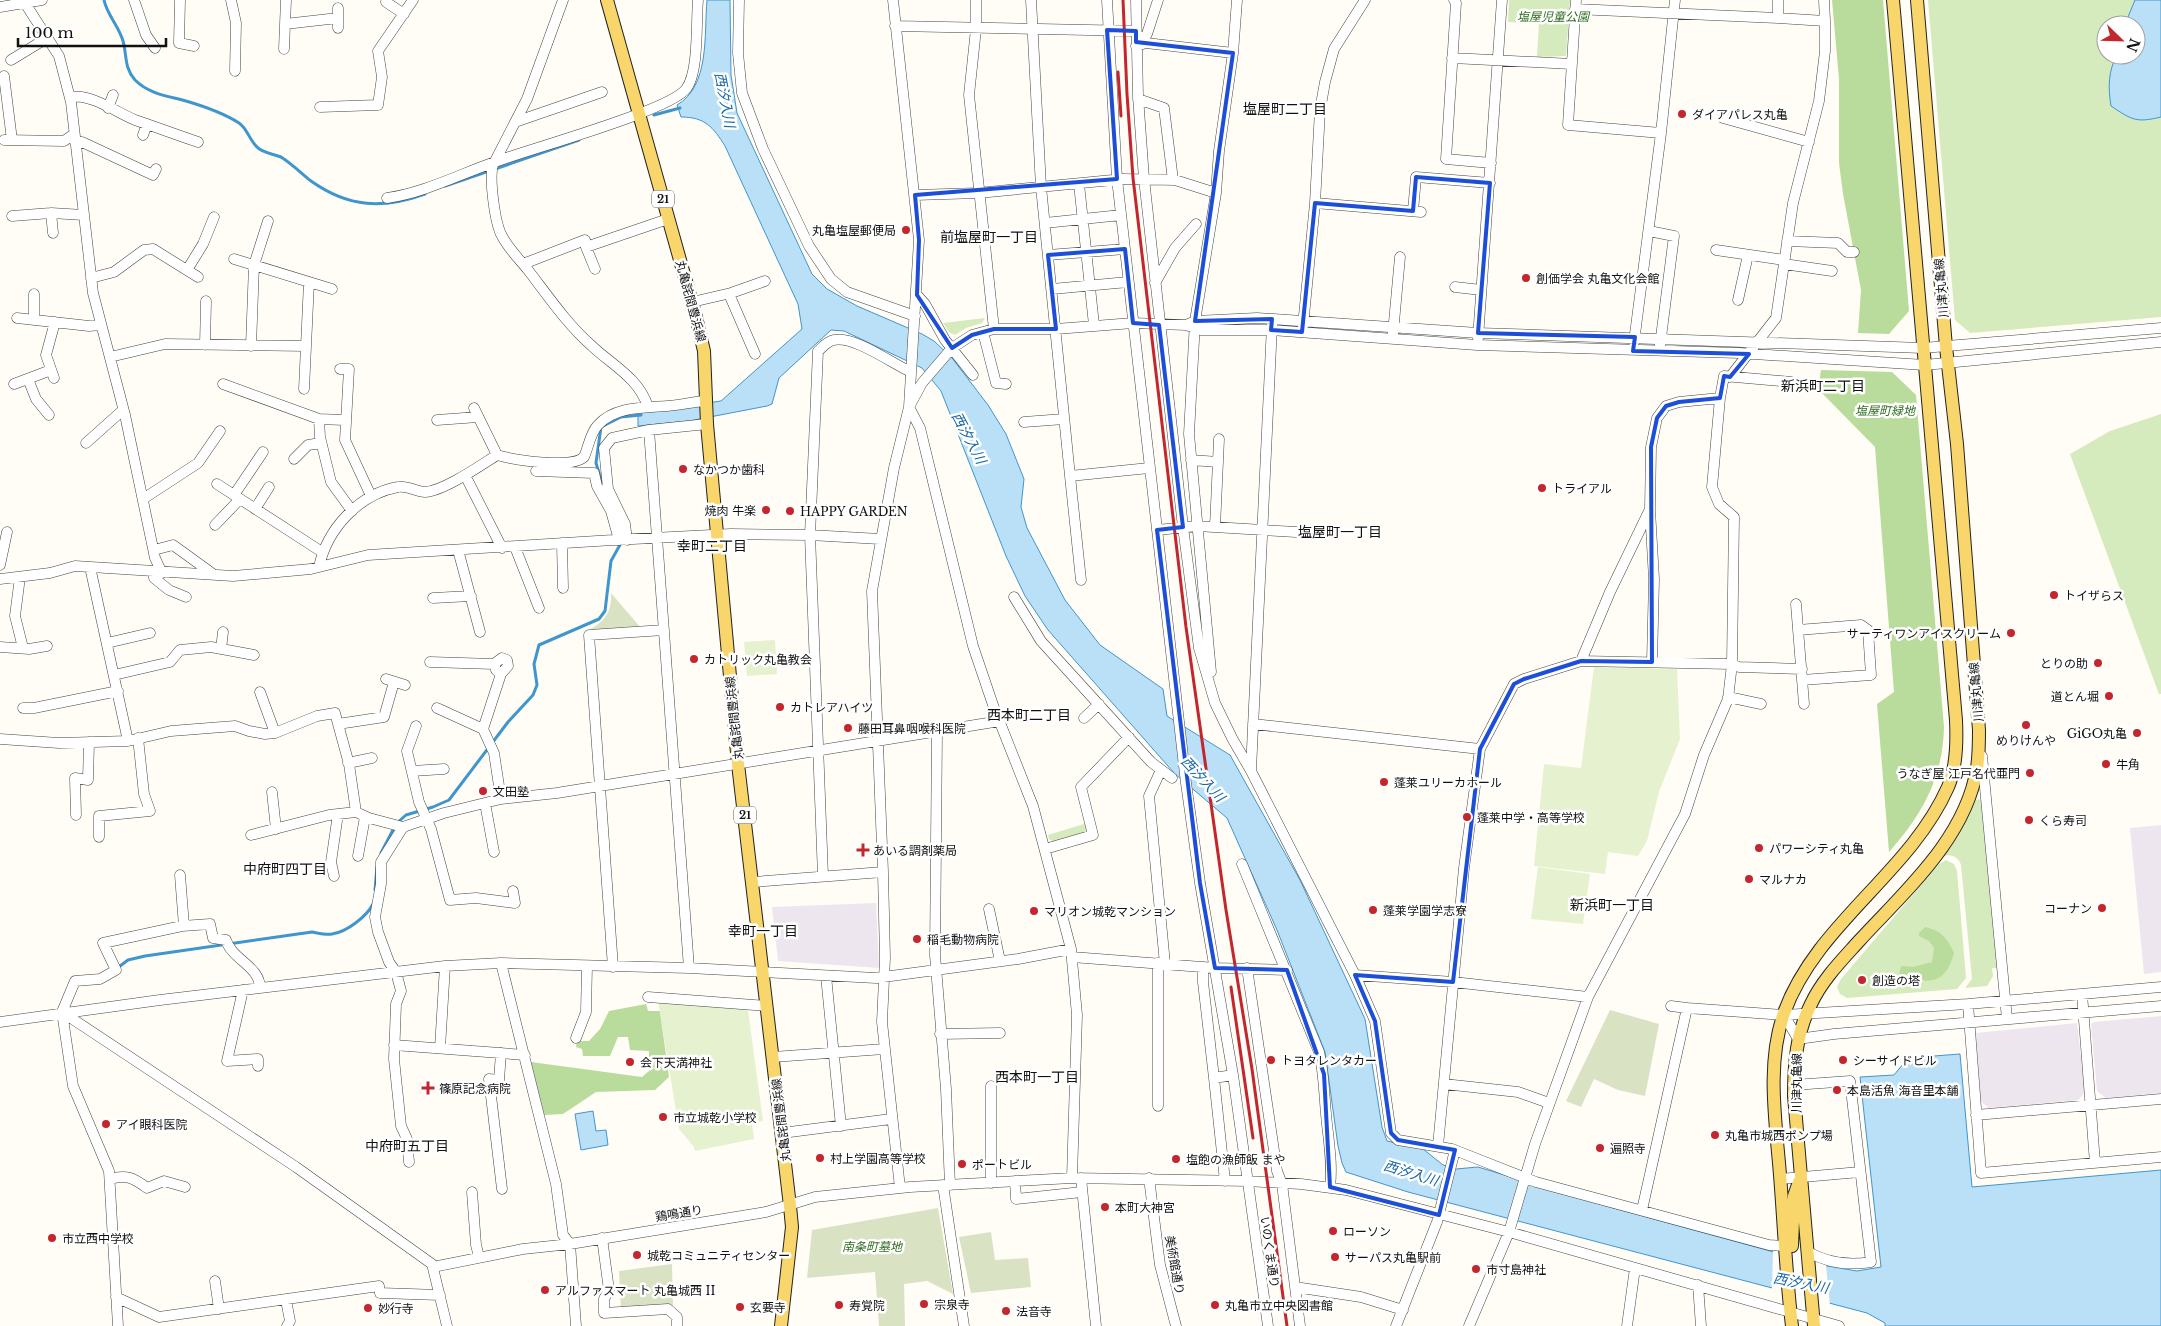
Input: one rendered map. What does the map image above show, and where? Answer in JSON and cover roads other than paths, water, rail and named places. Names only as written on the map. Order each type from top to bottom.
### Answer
[{"type":"main road","name":"丸亀詫間豊浜線","points":[[608,0],[704,351],[705,401],[738,764],[764,973],[792,1227],[781,1326]]},
{"type":"main road","name":"川津丸亀線","points":[[1792,1326],[1792,1304],[1774,1096],[1775,1057],[1784,1015],[1799,980],[1819,952],[1921,835],[1949,786],[1955,759],[1956,720],[1893,0]]},
{"type":"main road","name":"川津丸亀線","points":[[1814,1322],[1794,1085],[1794,1058],[1798,1039],[1817,991],[1940,851],[1955,827],[1968,800],[1977,768],[1980,730],[1917,0]]},
{"type":"main road","points":[[1787,1248],[1794,1196],[1801,1177]]},
{"type":"street","points":[[0,7],[24,1],[42,0]]},
{"type":"street","points":[[134,0],[146,35],[155,48]]},
{"type":"street","points":[[180,0],[179,44],[194,46]]},
{"type":"street","points":[[231,0],[240,23],[235,71]]},
{"type":"street","points":[[284,49],[286,0]]},
{"type":"street","points":[[320,107],[378,106],[382,77],[378,51],[413,0]]},
{"type":"street","points":[[563,0],[536,75],[493,167],[501,236],[560,312],[592,346],[615,363],[640,389],[648,407]]},
{"type":"street","points":[[387,198],[400,191],[448,174],[493,167],[679,97],[691,83],[698,0]]},
{"type":"street","points":[[739,0],[738,53],[742,93],[763,148],[809,246],[831,279],[847,292],[915,320]]},
{"type":"street","points":[[893,0],[919,240],[910,407],[894,468],[872,591],[883,872],[884,977],[882,1022],[891,1119],[900,1188]]},
{"type":"street","points":[[976,0],[976,29],[969,95],[994,329]]},
{"type":"street","points":[[1031,0],[1031,29],[1041,188],[1081,580]]},
{"type":"street","name":"いのくま通り","points":[[1107,0],[1107,30],[1117,179],[1186,783],[1200,883],[1233,1075],[1268,1326]]},
{"type":"street","points":[[1136,0],[1138,99],[1144,179],[1159,325],[1199,648],[1215,703],[1355,975],[1375,1021],[1391,1133],[1398,1140],[1455,1150],[1525,1178],[1769,1245],[1787,1248]]},
{"type":"street","points":[[1136,46],[1146,34],[1158,0]]},
{"type":"street","points":[[1215,703],[1189,434],[1192,325],[1216,193],[1219,151],[1233,53],[1237,0]]},
{"type":"street","points":[[1302,332],[1315,203],[1320,110],[1324,82],[1334,49],[1365,0]]},
{"type":"street","points":[[1454,0],[1456,3],[1446,159],[1491,163]]},
{"type":"street","points":[[1477,345],[1502,0]]},
{"type":"street","points":[[1633,350],[1661,133],[1675,0]]},
{"type":"street","points":[[1778,0],[1778,18]]},
{"type":"street","points":[[1730,377],[1776,318],[1793,203],[1819,101],[1825,52],[1824,0]]},
{"type":"street","points":[[24,1],[59,56],[70,97],[91,278],[154,550],[158,572],[154,578],[169,590],[186,597]]},
{"type":"street","points":[[386,2],[404,14]]},
{"type":"street","points":[[1661,133],[1568,125],[1575,5],[1674,15],[1825,21]]},
{"type":"street","points":[[285,24],[338,18]]},
{"type":"street","points":[[895,26],[1136,31]]},
{"type":"street","points":[[11,60],[47,38]]},
{"type":"street","points":[[1136,46],[1146,44],[1233,53]]},
{"type":"street","points":[[1452,58],[1572,64]]},
{"type":"street","points":[[4,76],[3,96],[8,140],[64,141],[75,138],[131,159],[153,175],[156,169]]},
{"type":"street","points":[[515,122],[602,92]]},
{"type":"street","points":[[108,108],[113,95]]},
{"type":"street","points":[[70,97],[76,96],[147,124],[196,139]]},
{"type":"street","points":[[1138,99],[1164,108],[1172,180]]},
{"type":"street","points":[[1722,118],[1809,142]]},
{"type":"street","points":[[142,135],[147,124]]},
{"type":"street","points":[[1315,203],[1417,212],[1416,177],[1490,183]]},
{"type":"street","points":[[915,195],[978,193],[1117,179],[1172,180],[1216,193]]},
{"type":"street","points":[[1080,184],[1094,325]]},
{"type":"street","points":[[12,216],[51,213],[84,215]]},
{"type":"street","points":[[51,213],[53,233]]},
{"type":"street","points":[[1045,223],[1121,215]]},
{"type":"street","points":[[187,270],[203,244],[214,217]]},
{"type":"street","points":[[595,269],[586,247],[668,219]]},
{"type":"street","points":[[251,346],[254,265],[260,231],[268,221]]},
{"type":"street","points":[[1155,283],[1174,248],[1196,224]]},
{"type":"street","points":[[1649,231],[1674,236],[1660,351]]},
{"type":"street","points":[[523,264],[561,244],[585,240]]},
{"type":"street","points":[[1787,241],[1838,243],[1846,252],[1854,252]]},
{"type":"street","points":[[1048,255],[1125,248]]},
{"type":"street","points":[[91,278],[114,272],[144,250],[153,249],[198,276]]},
{"type":"street","points":[[1716,250],[1748,254],[1832,271]]},
{"type":"street","points":[[1738,300],[1748,254]]},
{"type":"street","points":[[1392,339],[1400,257]]},
{"type":"street","points":[[234,259],[332,289]]},
{"type":"street","points":[[692,302],[729,294],[765,281]]},
{"type":"street","points":[[304,389],[309,282]]},
{"type":"street","points":[[1052,289],[1128,282]]},
{"type":"street","points":[[1455,287],[1481,290]]},
{"type":"street","points":[[34,294],[34,320]]},
{"type":"street","points":[[729,294],[755,354]]},
{"type":"street","points":[[917,295],[925,304],[950,350],[973,375]]},
{"type":"street","points":[[205,345],[206,301]]},
{"type":"street","points":[[17,318],[102,325]]},
{"type":"street","points":[[910,407],[925,379],[950,350],[972,335],[994,329],[1056,329],[1133,323],[1159,325],[1272,325],[1303,321],[1478,333],[1923,348],[2161,328]]},
{"type":"street","points":[[14,384],[52,374],[46,355],[55,322]]},
{"type":"street","points":[[1272,325],[1302,332],[1477,345],[1749,354],[1925,365],[2161,342]]},
{"type":"street","points":[[1251,771],[1272,325]]},
{"type":"street","points":[[983,332],[996,384],[1006,384]]},
{"type":"street","points":[[823,876],[810,535],[818,351],[829,341],[843,339],[912,371]]},
{"type":"street","points":[[110,357],[165,344],[306,346]]},
{"type":"street","points":[[340,369],[349,370],[344,420],[345,440],[371,496]]},
{"type":"street","points":[[1469,1326],[1511,1228],[1549,1103],[1588,997],[1685,814],[1704,755],[1728,696],[1732,664],[1734,517],[1719,504],[1712,487],[1720,398],[1724,376],[1791,382]]},
{"type":"street","points":[[28,379],[36,399],[49,415]]},
{"type":"street","points":[[223,384],[259,401],[299,407],[319,419],[344,420]]},
{"type":"street","points":[[1652,662],[1654,579],[1650,509],[1651,447],[1657,418],[1666,406],[1679,402],[1720,398]]},
{"type":"street","points":[[319,567],[322,552],[337,526],[371,496],[400,486],[425,492],[452,481],[497,455],[544,462],[576,462],[584,457],[590,437],[598,424],[619,412],[705,401]]},
{"type":"street","points":[[910,407],[920,428],[973,646],[1033,806],[1072,953],[1077,1015],[1077,1178],[1082,1192],[1096,1326]]},
{"type":"street","points":[[86,443],[123,410]]},
{"type":"street","points":[[437,420],[476,412],[497,455]]},
{"type":"street","points":[[319,419],[321,443],[331,482],[352,511]]},
{"type":"street","points":[[1024,422],[1064,419]]},
{"type":"street","points":[[623,540],[625,524],[608,489],[604,448],[612,438],[649,430],[707,424]]},
{"type":"street","points":[[649,430],[689,968]]},
{"type":"street","points":[[143,499],[198,463],[220,431]]},
{"type":"street","points":[[1215,527],[1218,439]]},
{"type":"street","points":[[294,459],[308,445],[321,443]]},
{"type":"street","points":[[215,524],[237,497],[263,452]]},
{"type":"street","points":[[1191,460],[1218,462]]},
{"type":"street","points":[[1070,476],[1149,468]]},
{"type":"street","points":[[536,471],[594,473],[597,486],[611,511],[623,540]]},
{"type":"street","points":[[468,481],[502,548]]},
{"type":"street","points":[[217,484],[322,552]]},
{"type":"street","points":[[255,509],[269,487]]},
{"type":"street","points":[[1581,661],[1607,599],[1650,509]]},
{"type":"street","points":[[1157,530],[1197,526],[1296,532]]},
{"type":"street","points":[[0,565],[7,532]]},
{"type":"street","points":[[0,579],[75,566],[233,576],[319,567],[368,555],[716,534],[810,535],[880,539]]},
{"type":"street","points":[[562,543],[563,588]]},
{"type":"street","points":[[154,550],[173,544],[216,575]]},
{"type":"street","points":[[515,546],[539,608]]},
{"type":"street","points":[[458,550],[480,632]]},
{"type":"street","points":[[90,567],[114,675],[133,739],[144,794],[150,811],[99,816],[99,837]]},
{"type":"street","points":[[20,577],[15,616],[23,648]]},
{"type":"street","points":[[433,598],[470,596]]},
{"type":"street","points":[[1014,596],[1041,641],[1128,737],[1161,770],[1172,778]]},
{"type":"street","points":[[1796,604],[1804,704]]},
{"type":"street","points":[[1798,630],[1861,625],[1868,630],[1871,675],[1802,680]]},
{"type":"street","points":[[613,967],[598,785],[589,635],[664,630]]},
{"type":"street","points":[[221,649],[223,632]]},
{"type":"street","points":[[107,643],[150,633]]},
{"type":"street","points":[[0,647],[48,646]]},
{"type":"street","points":[[114,675],[170,662],[180,650],[195,647],[221,649],[254,655]]},
{"type":"street","points":[[1438,1146],[1464,868],[1480,749],[1514,684],[1581,661],[1732,664],[1739,667],[1802,669]]},
{"type":"street","points":[[430,662],[494,664],[496,670],[501,674],[483,729]]},
{"type":"street","points":[[338,724],[384,718],[395,682]]},
{"type":"street","points":[[23,708],[34,708],[118,691]]},
{"type":"street","points":[[260,692],[275,733]]},
{"type":"street","points":[[1728,696],[1761,704]]},
{"type":"street","points":[[1084,718],[1099,704]]},
{"type":"street","points":[[437,708],[483,729],[494,752],[501,799]]},
{"type":"street","points":[[0,739],[59,743],[89,742],[133,739],[171,731],[235,726],[250,732],[275,733],[317,716],[335,713],[361,814],[358,856]]},
{"type":"street","points":[[409,1162],[407,1139],[401,1126],[394,1045],[396,1004],[401,991],[396,972],[389,962],[375,917],[381,884],[381,862],[398,826],[425,814],[501,799],[523,798],[1000,721]]},
{"type":"street","points":[[1253,724],[1480,749]]},
{"type":"street","points":[[416,726],[407,751],[450,900],[476,898],[514,903],[513,891]]},
{"type":"street","points":[[1980,730],[2007,1019]]},
{"type":"street","points":[[937,732],[936,969],[946,1089],[946,1185],[964,1326]]},
{"type":"street","points":[[1045,849],[1093,835],[1081,787],[1128,737]]},
{"type":"street","points":[[76,815],[75,778],[88,780],[89,742]]},
{"type":"street","points":[[348,762],[372,758]]},
{"type":"street","points":[[412,771],[444,769]]},
{"type":"street","points":[[1158,1106],[1161,964],[1149,796],[1161,770]]},
{"type":"street","points":[[272,792],[276,829]]},
{"type":"street","points":[[486,803],[494,852]]},
{"type":"street","points":[[334,876],[331,862],[338,814]]},
{"type":"street","points":[[251,835],[338,814],[361,814],[398,826]]},
{"type":"street","points":[[1242,864],[1319,1052],[1324,1074],[1325,1104],[1331,1152],[1330,1187]]},
{"type":"street","points":[[752,882],[883,872]]},
{"type":"street","points":[[180,875],[184,926]]},
{"type":"street","points":[[990,909],[1000,961]]},
{"type":"street","points":[[118,1326],[110,1171],[73,1086],[62,1012],[75,981],[100,978],[116,970],[103,943],[184,926],[210,924],[212,938],[227,943],[230,951],[257,975],[260,988]]},
{"type":"street","points":[[0,1022],[62,1012],[445,966],[501,963],[689,968],[826,976],[884,977],[1072,953],[1161,964],[1287,970]]},
{"type":"street","points":[[501,963],[556,1184],[563,1235],[570,1244],[576,1326]]},
{"type":"street","points":[[440,1048],[445,966]]},
{"type":"street","points":[[576,1038],[586,1012],[587,966]]},
{"type":"street","points":[[1203,967],[1203,982],[1225,1180]]},
{"type":"street","points":[[1247,968],[1277,1171],[1282,1184],[1300,1326]]},
{"type":"street","points":[[1355,975],[1453,982],[1588,997]]},
{"type":"street","points":[[826,976],[841,1126]]},
{"type":"street","points":[[1671,1006],[1784,1015],[1968,1004],[2161,987]]},
{"type":"street","points":[[243,990],[227,1061],[258,1059],[258,1066]]},
{"type":"street","points":[[2082,994],[2095,1163]]},
{"type":"street","points":[[648,997],[767,1006]]},
{"type":"street","points":[[1968,1004],[1981,1173],[2161,1158]]},
{"type":"street","points":[[1784,1015],[1798,1039],[1834,1034],[2161,1006]]},
{"type":"street","points":[[1642,1210],[1687,1008]]},
{"type":"street","points":[[62,1012],[296,1167],[432,1264],[447,1326]]},
{"type":"street","points":[[940,1034],[1000,1033]]},
{"type":"street","points":[[394,1045],[525,1054]]},
{"type":"street","points":[[773,1057],[884,1049]]},
{"type":"street","points":[[501,1053],[500,1080],[490,1079],[502,1189]]},
{"type":"street","points":[[1214,1078],[1233,1075]]},
{"type":"street","points":[[1794,1085],[1850,1081],[1871,1262],[1854,1265],[1808,1257]]},
{"type":"street","points":[[1444,1084],[1518,1092],[1549,1103]]},
{"type":"street","points":[[991,1086],[991,1183]]},
{"type":"street","points":[[1976,1116],[2161,1099]]},
{"type":"street","points":[[782,1132],[891,1119]]},
{"type":"street","points":[[1396,1326],[1439,1215],[1455,1150]]},
{"type":"street","points":[[1780,1179],[1860,1172]]},
{"type":"street","points":[[110,1179],[123,1175],[136,1179],[148,1188],[164,1180],[185,1187]]},
{"type":"street","name":"鶏鳴通り","points":[[433,1267],[479,1257],[766,1212],[814,1197],[900,1188],[1077,1178],[1225,1180],[1330,1187],[1439,1215],[1511,1228],[1635,1268],[1698,1285],[1792,1304],[1814,1322],[1840,1326]]},
{"type":"street","name":"美術館通り","points":[[1149,1178],[1160,1265],[1176,1326]]},
{"type":"street","points":[[1015,1181],[1016,1199],[1082,1192]]},
{"type":"street","points":[[472,1192],[476,1245],[479,1257]]},
{"type":"street","points":[[602,1238],[609,1290],[604,1299],[604,1313],[668,1308],[677,1317],[678,1326]]},
{"type":"street","points":[[1627,1326],[1635,1268]]},
{"type":"street","points":[[215,1281],[219,1309]]},
{"type":"street","points":[[1698,1285],[1700,1326]]},
{"type":"street","points":[[116,1297],[159,1317],[379,1286],[380,1293],[440,1296]]},
{"type":"street","points":[[1295,1287],[1360,1297],[1403,1310]]},
{"type":"street","points":[[286,1300],[290,1321],[287,1326]]},
{"type":"water","name":"西汐入川","points":[[707,0],[730,0],[731,75],[737,113],[812,274],[827,289],[857,306],[934,341],[952,358],[988,405],[1006,434],[1024,479],[1021,507],[1027,528],[1065,600],[1100,645],[1163,689],[1167,716],[1230,755],[1300,880],[1365,1019],[1382,1127],[1387,1141],[1423,1149],[1443,1165],[1456,1169],[1478,1167],[1610,1207],[1821,1265],[1857,1271],[1881,1267],[1860,1077],[1894,1075],[1908,1058],[1960,1054],[1972,1187],[2161,1170],[2161,1326],[1885,1326],[1885,1323],[1867,1313],[1408,1192],[1346,1172],[1338,1146],[1325,1052],[1277,930],[1227,818],[1175,774],[1048,630],[1025,596],[1006,556],[941,391],[922,368],[844,331],[831,330],[779,378],[772,404],[689,421],[638,426],[638,413],[721,401],[802,329],[798,304],[725,146],[708,124],[689,117],[681,117],[677,105],[688,96],[700,72],[705,43]]},
{"type":"water","points":[[2135,0],[2161,0],[2161,117],[2146,120],[2134,119],[2111,106],[2109,93],[2110,73],[2113,65],[2146,65],[2146,15],[2129,15]]},
{"type":"water","points":[[593,1111],[596,1131],[606,1130],[608,1145],[581,1150],[575,1114]]},
{"type":"waterway","points":[[104,0],[121,36],[129,71],[140,85],[159,94],[221,113],[242,125],[259,149],[281,157],[311,181],[339,197],[353,201],[380,204],[410,199],[425,194]]},
{"type":"waterway","points":[[654,115],[680,108]]},
{"type":"waterway","points":[[495,169],[579,140]]},
{"type":"waterway","points":[[445,186],[489,171]]},
{"type":"waterway","points":[[604,489],[596,463],[601,427],[621,417],[641,415]]},
{"type":"waterway","points":[[397,823],[406,815],[449,800],[508,722],[533,695],[537,685],[534,664],[539,645],[599,619],[605,611],[611,561],[621,543]]},
{"type":"waterway","points":[[381,853],[394,828]]},
{"type":"waterway","points":[[375,890],[377,867]]},
{"type":"waterway","points":[[120,966],[128,960],[145,956],[312,932],[338,933],[356,923],[373,904]]},
{"type":"railway","points":[[1123,0],[1133,178],[1186,627],[1226,910],[1252,1069],[1287,1326]]},
{"type":"railway","points":[[1118,72],[1121,116]]},
{"type":"railway","points":[[1231,987],[1253,1138]]},
{"type":"place","name":"ダイアパレス丸亀","points":[[1682,114]]},
{"type":"place","name":"丸亀塩屋郵便局","points":[[906,230]]},
{"type":"place","name":"創価学会 丸亀文化会館","points":[[1526,278]]},
{"type":"place","name":"なかつか歯科","points":[[683,469]]},
{"type":"place","name":"トライアル","points":[[1542,488]]},
{"type":"place","name":"焼肉 牛楽","points":[[766,510]]},
{"type":"place","name":"HAPPY GARDEN","points":[[790,511]]},
{"type":"place","name":"トイザらス","points":[[2054,595]]},
{"type":"place","name":"サーティワンアイスクリーム","points":[[2011,633]]},
{"type":"place","name":"カトリック丸亀教会","points":[[694,659]]},
{"type":"place","name":"とりの助","points":[[2098,663]]},
{"type":"place","name":"道とん堀","points":[[2109,696]]},
{"type":"place","name":"カトレアハイツ","points":[[780,707]]},
{"type":"place","name":"めりけんや","points":[[2026,725]]},
{"type":"place","name":"藤田耳鼻咽喉科医院","points":[[848,728]]},
{"type":"place","name":"GiGO丸亀","points":[[2137,733]]},
{"type":"place","name":"牛角","points":[[2106,764]]},
{"type":"place","name":"うなぎ屋 江戸名代亜門","points":[[2030,773]]},
{"type":"place","name":"蓬莱ユリーカホール","points":[[1384,782]]},
{"type":"place","name":"文田塾","points":[[483,791]]},
{"type":"place","name":"蓬莱中学・高等学校","points":[[1467,817]]},
{"type":"place","name":"くら寿司","points":[[2029,820]]},
{"type":"place","name":"パワーシティ丸亀","points":[[1759,848]]},
{"type":"place","name":"あいる調剤薬局","points":[[863,850]]},
{"type":"place","name":"マルナカ","points":[[1749,879]]},
{"type":"place","name":"コーナン","points":[[2102,908]]},
{"type":"place","name":"蓬莱学園学志寮","points":[[1373,910]]},
{"type":"place","name":"マリオン城乾マンション","points":[[1034,911]]},
{"type":"place","name":"稲毛動物病院","points":[[917,939]]},
{"type":"place","name":"創造の塔","points":[[1862,980]]},
{"type":"place","name":"トヨタレンタカー","points":[[1271,1060]]},
{"type":"place","name":"シーサイドビル","points":[[1843,1060]]},
{"type":"place","name":"会下天満神社","points":[[630,1062]]},
{"type":"place","name":"篠原記念病院","points":[[428,1088]]},
{"type":"place","name":"本島活魚 海音里本舗","points":[[1837,1090]]},
{"type":"place","name":"市立城乾小学校","points":[[663,1117]]},
{"type":"place","name":"アイ眼科医院","points":[[106,1124]]},
{"type":"place","name":"丸亀市城西ポンプ場","points":[[1715,1135]]},
{"type":"place","name":"遍照寺","points":[[1600,1148]]},
{"type":"place","name":"村上学園高等学校","points":[[820,1158]]},
{"type":"place","name":"塩飽の漁師飯 まや","points":[[1176,1159]]},
{"type":"place","name":"ポートビル","points":[[962,1164]]},
{"type":"place","name":"本町大神宮","points":[[1105,1207]]},
{"type":"place","name":"ローソン","points":[[1333,1231]]},
{"type":"place","name":"市立西中学校","points":[[52,1238]]},
{"type":"place","name":"城乾コミュニティセンター","points":[[637,1255]]},
{"type":"place","name":"サーパス丸亀駅前","points":[[1335,1257]]},
{"type":"place","name":"市寸島神社","points":[[1476,1269]]},
{"type":"place","name":"アルファスマート 丸亀城西 II","points":[[545,1290]]},
{"type":"place","name":"宗泉寺","points":[[924,1304]]},
{"type":"place","name":"寿覚院","points":[[839,1305]]},
{"type":"place","name":"丸亀市立中央図書館","points":[[1215,1305]]},
{"type":"place","name":"玄要寺","points":[[740,1307]]},
{"type":"place","name":"妙行寺","points":[[368,1308]]},
{"type":"place","name":"法音寺","points":[[1006,1311]]},
{"type":"district","name":"塩屋町二丁目","points":[[1285,109]]},
{"type":"district","name":"前塩屋町一丁目","points":[[989,237]]},
{"type":"district","name":"新浜町二丁目","points":[[1823,386]]},
{"type":"district","name":"塩屋町一丁目","points":[[1340,532]]},
{"type":"district","name":"幸町二丁目","points":[[712,546]]},
{"type":"district","name":"西本町二丁目","points":[[1029,715]]},
{"type":"district","name":"中府町四丁目","points":[[285,869]]},
{"type":"district","name":"新浜町一丁目","points":[[1612,905]]},
{"type":"district","name":"幸町一丁目","points":[[763,931]]},
{"type":"district","name":"西本町一丁目","points":[[1037,1077]]},
{"type":"district","name":"中府町五丁目","points":[[407,1146]]},
{"type":"park label","name":"塩屋児童公園","points":[[1553,16]]},
{"type":"park label","name":"塩屋町緑地","points":[[1885,410]]},
{"type":"park label","name":"南条町墓地","points":[[872,1246]]}]
